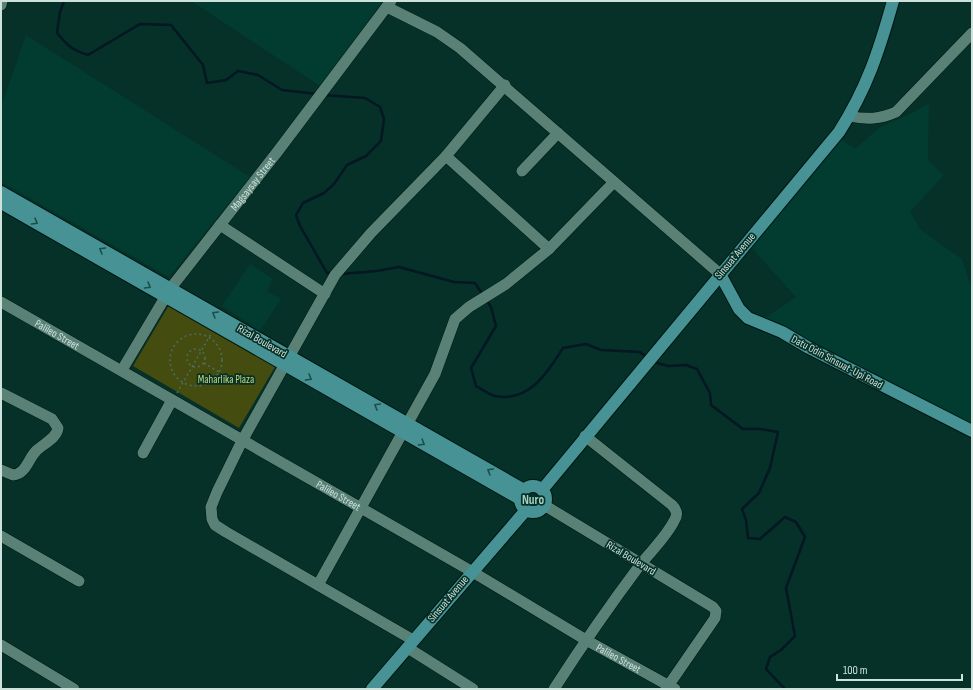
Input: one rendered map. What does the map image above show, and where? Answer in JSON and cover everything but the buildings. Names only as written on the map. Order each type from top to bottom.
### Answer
[{"type":"main road","name":"Sinsuat Avenue","points":[[542,490],[585,436],[839,132],[849,116],[872,69],[893,1]]},
{"type":"main road","name":"Rizal Boulevard","points":[[1,192],[167,292],[522,494]]},
{"type":"main road","name":"Rizal Boulevard","points":[[1,203],[167,292],[216,325],[288,361]]},
{"type":"main road","name":"Datu Odin Sinsuat-Upi Road","points":[[720,274],[739,309],[748,318],[776,329],[819,354],[972,431]]},
{"type":"main road","points":[[535,487],[542,490],[546,497],[542,509],[534,512],[526,510],[520,503],[522,494],[535,487]]},
{"type":"main road","name":"Sinsuat Avenue","points":[[372,689],[526,510]]},
{"type":"street","points":[[1,5],[2,1]]},
{"type":"street","points":[[389,4],[450,40],[505,85],[720,274]]},
{"type":"street","name":"Magsaysay Street","points":[[122,370],[167,292],[317,100],[389,4]]},
{"type":"street","points":[[849,116],[871,119],[884,117],[896,112],[972,33]]},
{"type":"street","points":[[473,689],[410,644],[318,585],[215,525],[212,519],[211,507],[242,441],[338,272],[371,233],[446,156],[505,85]]},
{"type":"street","points":[[522,171],[558,133]]},
{"type":"street","points":[[446,156],[549,249]]},
{"type":"street","points":[[318,585],[435,374],[455,319],[464,310],[487,297],[549,249],[614,182]]},
{"type":"street","points":[[220,225],[325,294]]},
{"type":"street","name":"Palileo Street","points":[[1,302],[472,571],[586,640],[670,688]]},
{"type":"street","points":[[1,393],[52,419],[58,428],[58,432],[36,450],[18,475],[7,474],[1,470]]},
{"type":"street","points":[[143,453],[172,400]]},
{"type":"street","points":[[554,689],[586,640],[641,564],[674,522],[676,517],[675,508],[585,436]]},
{"type":"street","name":"Rizal Boulevard","points":[[544,505],[709,603],[716,611],[712,622],[670,688]]},
{"type":"street","points":[[1,536],[79,581]]},
{"type":"street","points":[[1,644],[74,689]]},
{"type":"path","points":[[172,400],[216,325]]},
{"type":"path","points":[[197,334],[208,338],[215,343],[220,352],[222,362],[219,372],[212,380],[203,385],[192,385],[183,382],[175,375],[171,367],[170,357],[173,348],[179,340],[188,336],[197,334]]},
{"type":"path","points":[[193,349],[201,350],[205,355],[204,363],[199,367],[192,366],[187,361],[189,352],[193,349]]},
{"type":"path","points":[[204,363],[234,381]]},
{"type":"shaded area","points":[[191,1],[383,1],[320,86]]},
{"type":"shaded area","points":[[26,35],[250,177],[169,277],[1,182],[1,107]]},
{"type":"shaded area","points":[[929,103],[928,160],[944,175],[910,212],[921,230],[962,259],[972,289],[972,426],[861,371],[765,318],[796,297],[749,245],[839,138],[855,149],[880,127],[908,115]]},
{"type":"shaded area","points":[[250,264],[273,279],[267,291],[281,299],[260,331],[222,306]]},
{"type":"green space","name":"Maharlika Plaza","points":[[169,305],[275,367],[239,428],[133,366]]},
{"type":"waterway","points":[[64,1],[60,12],[57,33],[71,47],[88,55],[140,24],[171,25],[203,65],[207,83],[226,80],[238,71],[258,75],[282,90],[317,94]]},
{"type":"waterway","points":[[323,95],[365,98],[380,107],[384,119],[381,141],[366,156],[347,165],[334,184],[324,193],[303,203],[296,215],[300,226],[327,273],[332,273]]},
{"type":"waterway","points":[[341,274],[377,271],[399,267],[454,282],[475,283],[483,295]]},
{"type":"waterway","points":[[486,299],[491,307],[496,326],[471,368],[476,386],[495,396],[507,397],[518,395],[528,390],[544,376],[563,348],[586,344],[601,350],[640,352],[648,358]]},
{"type":"waterway","points":[[654,362],[668,366],[686,365],[697,369],[710,393],[711,405],[743,429],[760,429],[778,432],[770,468],[759,493],[742,509],[746,520],[748,538],[760,539],[785,517],[796,522],[805,537],[786,588],[795,636],[781,650],[770,657],[766,669],[785,689]]},
{"type":"district","name":"Nuro","points":[[533,500]]}]
